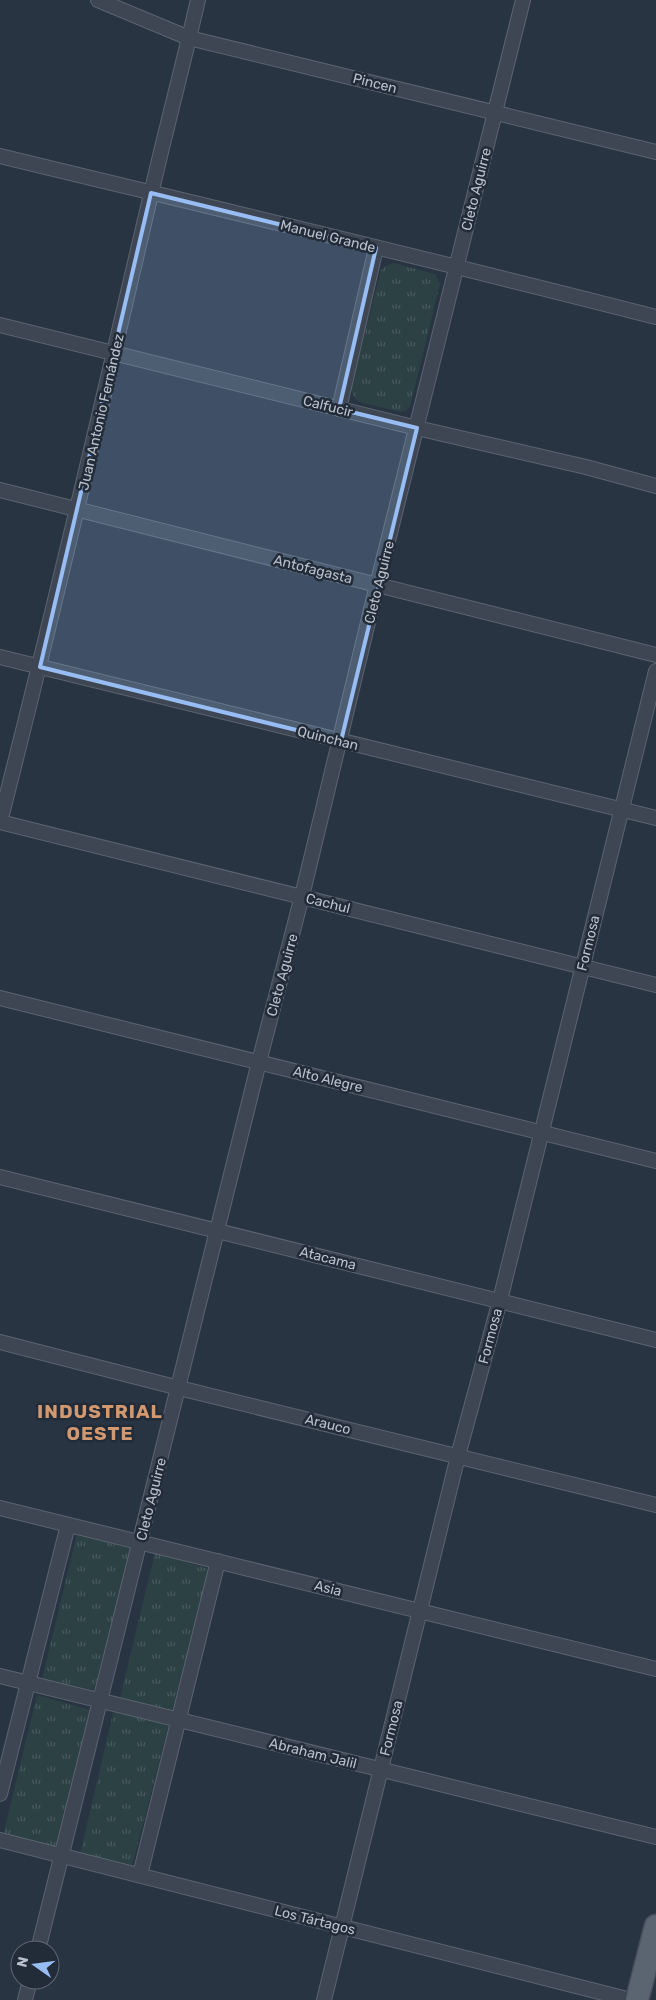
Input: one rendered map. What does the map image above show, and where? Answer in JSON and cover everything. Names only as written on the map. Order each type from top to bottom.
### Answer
[{"type":"main road","points":[[638,2000],[656,1926]]},
{"type":"street","name":"Pincen","points":[[98,0],[189,38],[656,152]]},
{"type":"street","name":"Juan Antonio Fernández","points":[[0,822],[40,667],[198,0]]},
{"type":"street","name":"Cleto Aguirre","points":[[41,1940],[259,1062],[341,741],[377,585],[523,0]]},
{"type":"street","name":"Manuel Grande","points":[[0,156],[457,266],[656,317]]},
{"type":"street","points":[[339,409],[376,248]]},
{"type":"street","name":"Calfucir","points":[[0,324],[339,409],[586,467],[656,486]]},
{"type":"street","name":"Antofagasta","points":[[0,490],[656,654]]},
{"type":"street","name":"Quinchan","points":[[0,657],[656,818]]},
{"type":"street","name":"Formosa","points":[[324,2000],[458,1456],[500,1300],[656,671]]},
{"type":"street","name":"Cachul","points":[[0,822],[656,985]]},
{"type":"street","name":"Alto Alegre","points":[[0,998],[656,1161]]},
{"type":"street","name":"Atacama","points":[[0,1177],[656,1340]]},
{"type":"street","name":"Arauco","points":[[0,1342],[178,1388],[656,1505]]},
{"type":"street","name":"Asia","points":[[0,1508],[656,1669]]},
{"type":"street","points":[[0,1794],[68,1525]]},
{"type":"street","points":[[140,1874],[218,1561]]},
{"type":"street","name":"Abraham Jalil","points":[[0,1676],[656,1837]]},
{"type":"street","name":"Los Tártagos","points":[[0,1840],[631,2000]]},
{"type":"highlighted area","points":[[151,193],[376,248],[339,409],[417,428],[341,741],[40,667]]},
{"type":"green space","points":[[393,263],[435,274],[440,284],[410,406],[401,412],[359,402],[354,397],[351,389],[381,270]]},
{"type":"green space","points":[[77,1534],[131,1549],[94,1690],[42,1679]]},
{"type":"green space","points":[[155,1553],[209,1569],[172,1710],[120,1698]]},
{"type":"green space","points":[[37,1695],[91,1710],[55,1851],[2,1840]]},
{"type":"green space","points":[[114,1709],[169,1724],[132,1866],[80,1854]]},
{"type":"district","name":"INDUSTRIAL OESTE","points":[[100,1422]]}]
